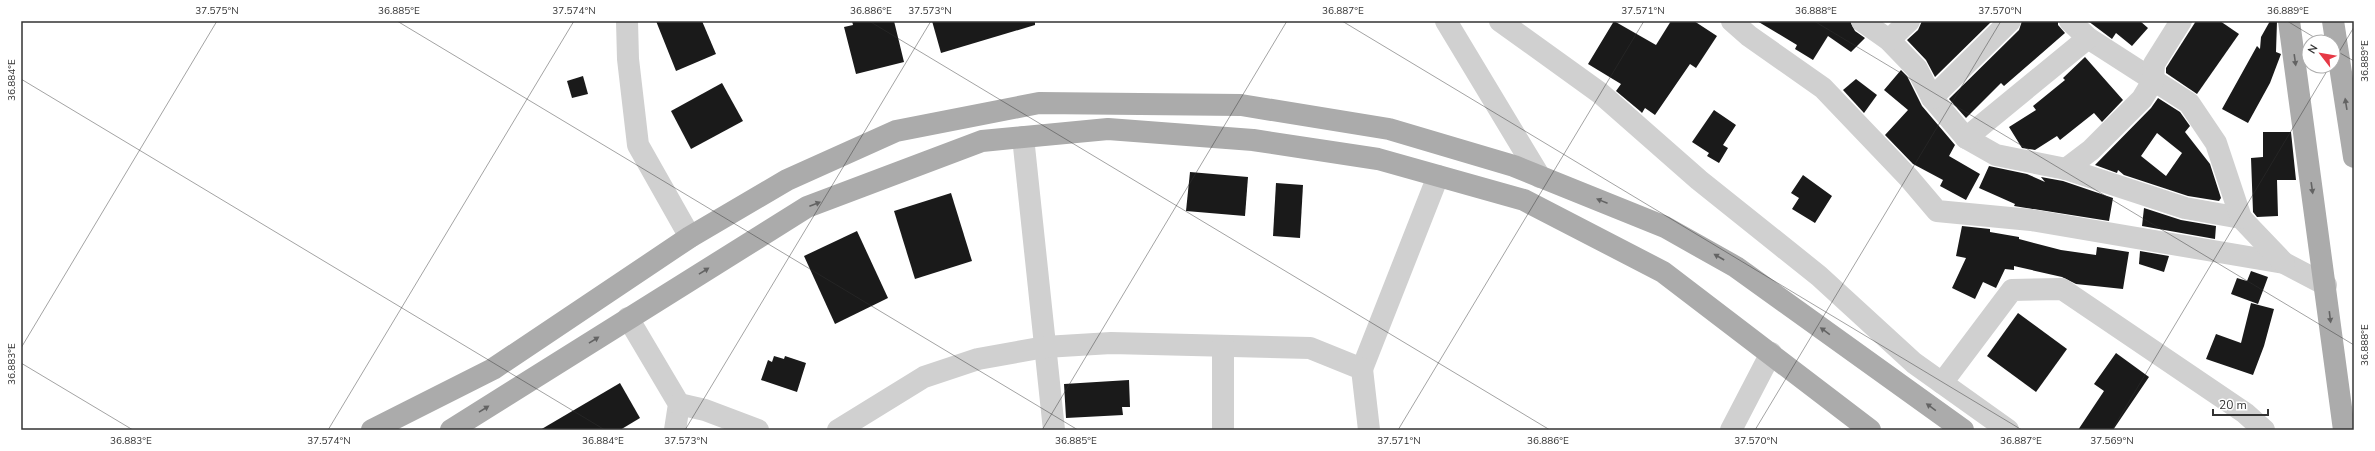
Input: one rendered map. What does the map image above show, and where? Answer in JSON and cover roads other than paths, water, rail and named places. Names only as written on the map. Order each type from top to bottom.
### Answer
[{"type":"main road","points":[[2289,21],[2326,285],[2344,430]]},
{"type":"main road","points":[[2333,21],[2354,157]]},
{"type":"main road","points":[[372,430],[493,369],[690,237],[787,180],[896,131],[1039,103],[1241,105],[1389,129],[1514,166],[1665,227],[1736,267],[1963,430]]},
{"type":"main road","points":[[451,430],[807,207],[982,141],[1108,129],[1253,140],[1378,159],[1524,200],[1662,272],[1771,353],[1870,430]]},
{"type":"street","points":[[627,21],[628,60],[638,145],[690,237]]},
{"type":"street","points":[[1446,21],[1540,177]]},
{"type":"street","points":[[1500,21],[1600,92],[1699,180],[1819,276],[1914,363],[2008,430]]},
{"type":"street","points":[[1732,21],[1749,36],[1822,88],[1909,178],[1937,211],[2031,220],[2284,263],[2326,285]]},
{"type":"street","points":[[1862,21],[1889,40],[1917,69],[1932,98],[1966,138],[1996,154],[2066,169],[2185,208],[2242,218]]},
{"type":"street","points":[[1889,40],[1909,21]]},
{"type":"street","points":[[1932,98],[2010,21]]},
{"type":"street","points":[[2070,21],[2088,38],[2189,103],[2216,143],[2242,218],[2284,263]]},
{"type":"street","points":[[2066,169],[2091,150],[2142,100],[2153,80],[2154,64],[2181,21]]},
{"type":"street","points":[[1966,138],[2088,38]]},
{"type":"street","points":[[1023,137],[1054,430]]},
{"type":"street","points":[[1369,430],[1362,369],[1438,176]]},
{"type":"street","points":[[1942,383],[2012,290],[2062,289],[2245,413],[2264,430]]},
{"type":"street","points":[[628,318],[679,404],[675,430]]},
{"type":"street","points":[[838,430],[924,377],[978,358],[1046,347],[1111,343],[1310,348],[1362,369]]},
{"type":"street","points":[[1223,346],[1223,430]]},
{"type":"street","points":[[1731,430],[1771,353]]},
{"type":"street","points":[[679,404],[705,410],[758,430]]}]
